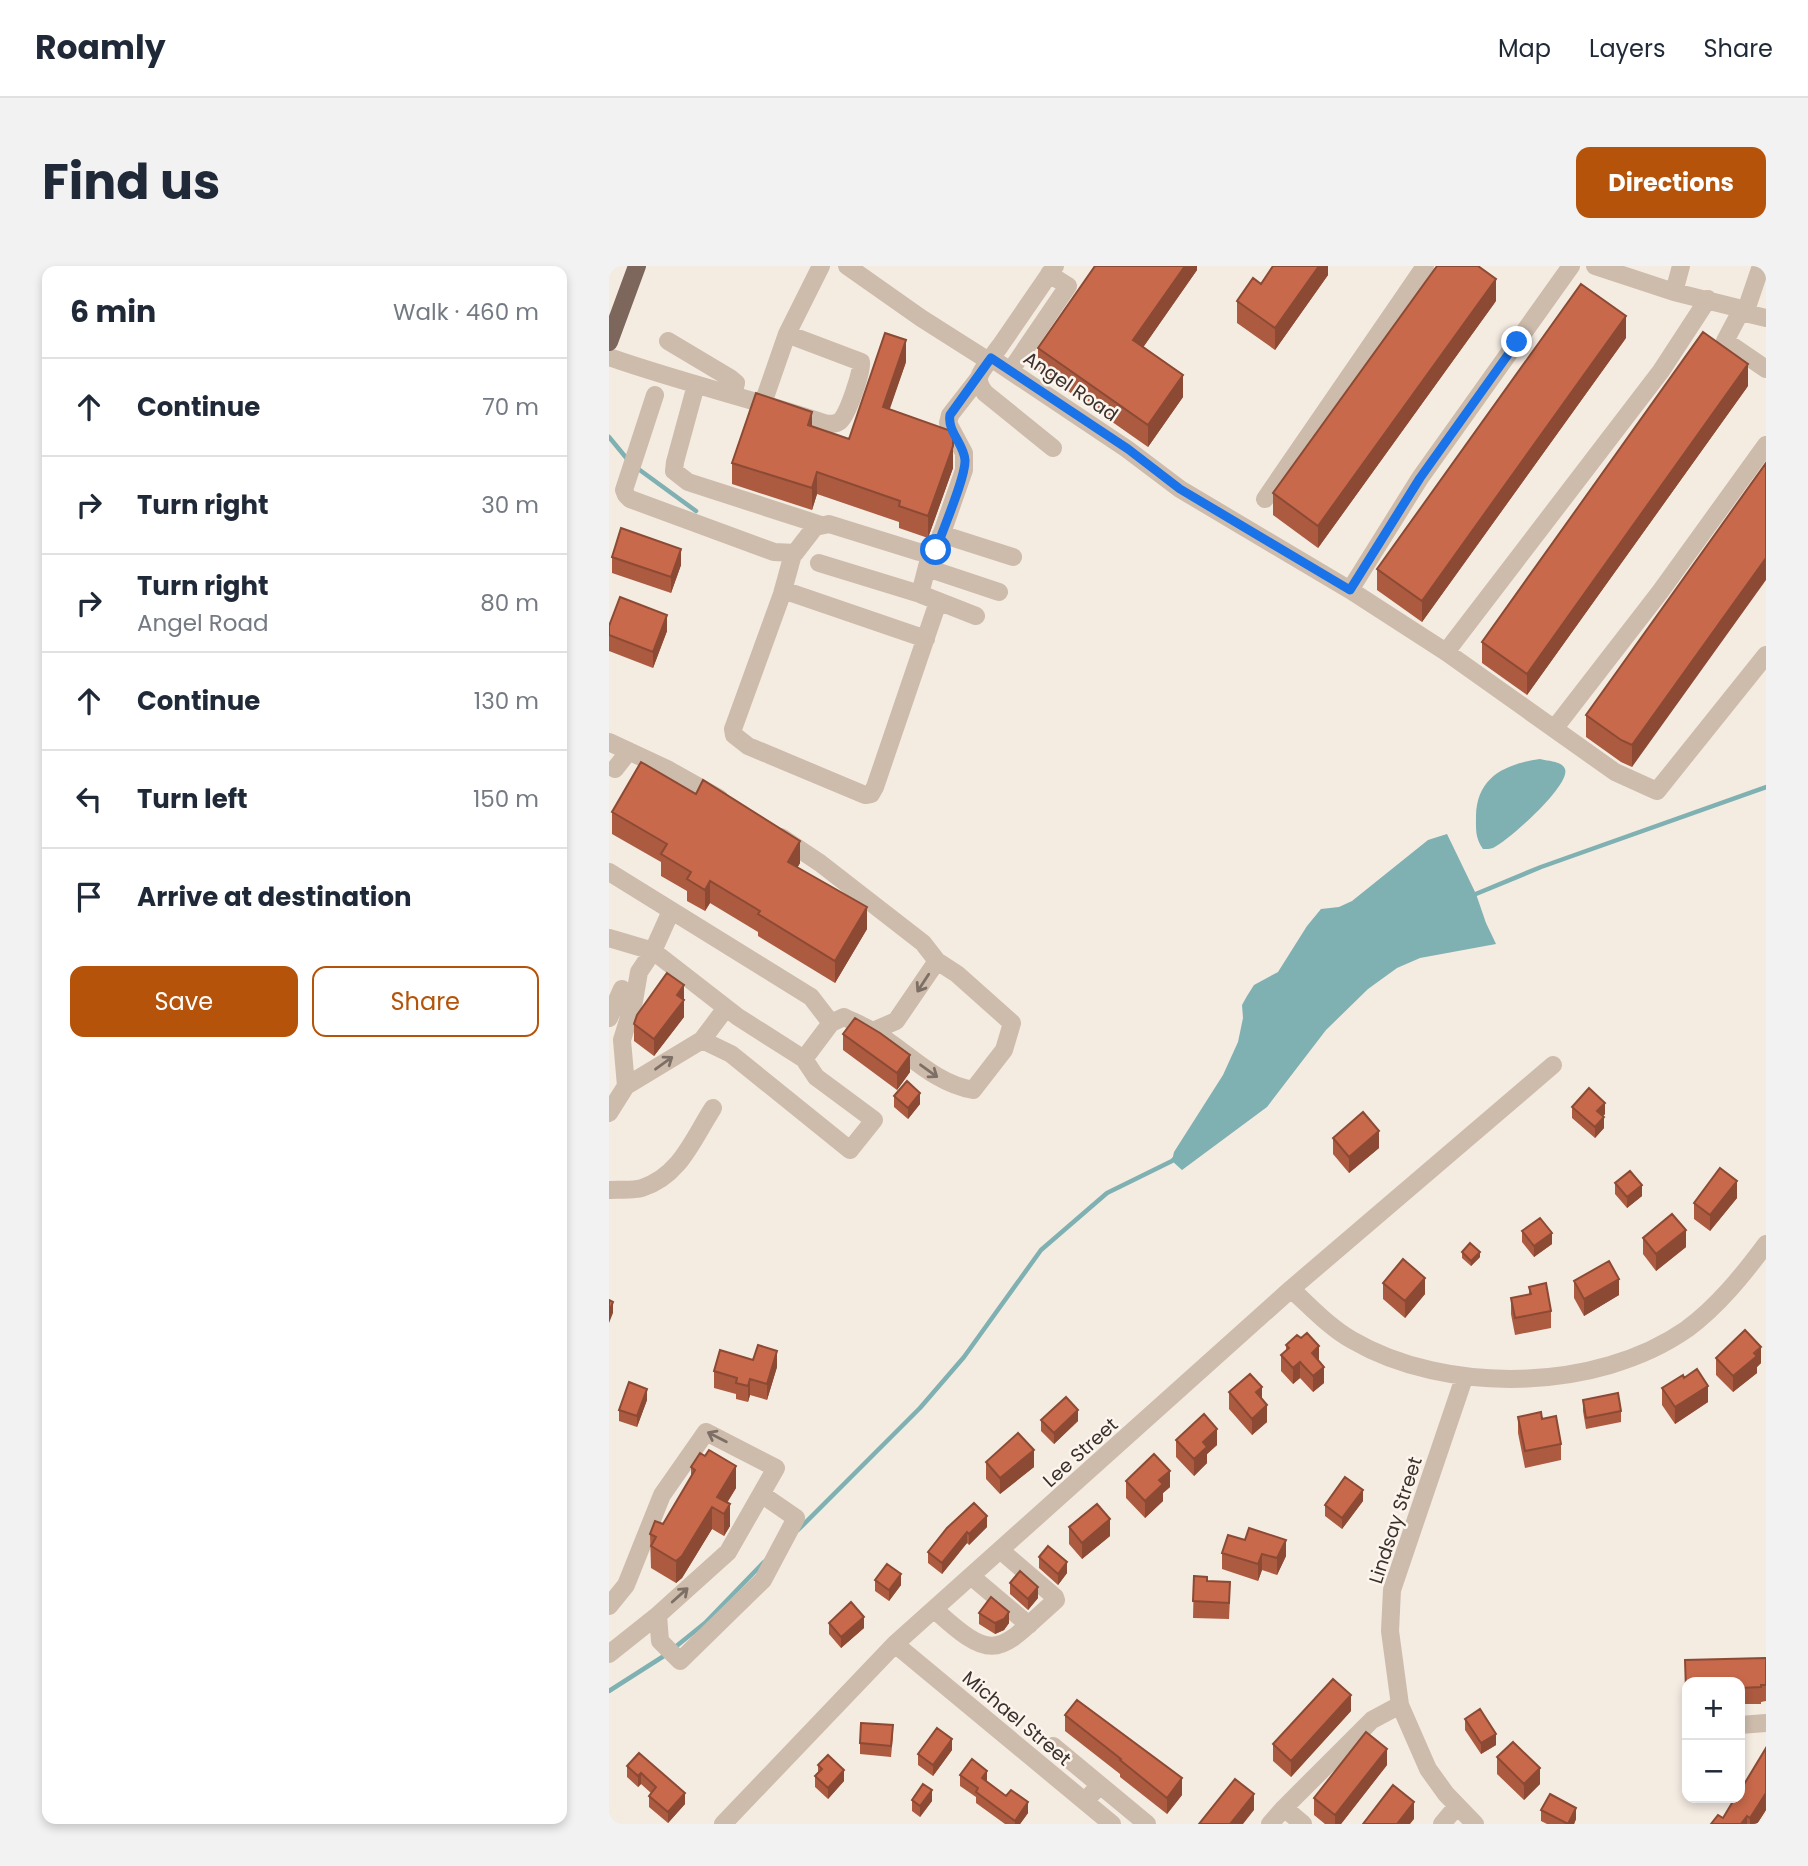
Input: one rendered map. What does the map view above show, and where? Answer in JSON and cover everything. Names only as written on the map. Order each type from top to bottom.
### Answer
[{"type":"main road","points":[[609,342],[637,266]]},
{"type":"street","points":[[763,402],[787,334],[821,266]]},
{"type":"street","name":"Angel Road","points":[[847,266],[975,354],[991,358],[1011,370],[1128,449],[1180,489],[1350,590],[1446,652],[1615,772],[1657,792],[1766,655]]},
{"type":"street","points":[[1265,499],[1425,266]]},
{"type":"street","points":[[1350,590],[1420,478],[1571,266]]},
{"type":"street","points":[[1595,266],[1766,318]]},
{"type":"street","points":[[1674,292],[1681,266]]},
{"type":"street","points":[[1761,266],[1743,311],[1725,341],[1766,369]]},
{"type":"street","points":[[1011,370],[1068,286],[1052,270]]},
{"type":"street","name":"Angel Road","points":[[991,358],[1052,270]]},
{"type":"street","points":[[1446,652],[1661,372],[1708,299]]},
{"type":"street","points":[[609,357],[665,377],[763,402],[833,424],[840,421],[849,404],[861,362],[787,334]]},
{"type":"street","points":[[668,341],[730,378],[736,383],[733,394]]},
{"type":"street","points":[[920,594],[929,559],[936,550],[964,470],[965,460],[949,423],[950,415],[991,358]]},
{"type":"street","points":[[978,379],[978,384],[985,393],[1053,448]]},
{"type":"street","points":[[696,385],[675,461],[674,471],[679,477],[821,524],[829,524],[919,552],[999,592]]},
{"type":"street","points":[[655,395],[624,490],[626,495],[638,503],[774,552],[793,554]]},
{"type":"street","points":[[1554,729],[1660,592],[1766,445]]},
{"type":"street","points":[[821,524],[815,527],[793,554],[783,590],[733,729],[734,735],[748,746],[865,796],[871,794],[938,602]]},
{"type":"street","points":[[941,534],[1013,557]]},
{"type":"street","points":[[819,563],[920,594],[976,616]]},
{"type":"street","points":[[783,590],[926,639]]},
{"type":"street","points":[[609,742],[670,770],[729,804]]},
{"type":"street","points":[[611,773],[629,751]]},
{"type":"street","points":[[764,825],[820,863],[923,943],[937,961],[957,974],[1012,1023],[1004,1050],[974,1090],[957,1087],[936,1077],[873,1031],[844,1017],[831,1023],[804,1059]]},
{"type":"street","points":[[609,872],[811,997],[831,1023]]},
{"type":"street","points":[[609,1018],[622,991],[653,951],[671,911]]},
{"type":"street","points":[[609,938],[653,951],[726,1008],[804,1059],[816,1077],[874,1120],[850,1150],[731,1055],[702,1040]]},
{"type":"street","points":[[873,1031],[896,1021],[937,961]]},
{"type":"street","points":[[622,991],[626,1086]]},
{"type":"street","points":[[609,1113],[626,1086],[702,1040],[726,1008]]},
{"type":"street","name":"Lee Street","points":[[723,1824],[895,1644],[1291,1289],[1553,1065]]},
{"type":"street","points":[[609,1190],[640,1189],[667,1176],[682,1161],[713,1108]]},
{"type":"street","points":[[1291,1289],[1331,1326],[1395,1361],[1464,1378],[1542,1377],[1608,1364],[1643,1353],[1675,1336],[1705,1315],[1766,1244]]},
{"type":"street","name":"Lindsay Street","points":[[1464,1378],[1392,1590],[1390,1630],[1400,1705],[1427,1769],[1457,1807],[1475,1824]]},
{"type":"street","points":[[609,1606],[626,1585],[663,1495],[706,1432],[776,1468],[728,1552],[658,1615],[609,1654]]},
{"type":"street","points":[[658,1615],[660,1641],[680,1661],[763,1580],[796,1518],[761,1494]]},
{"type":"street","points":[[934,1609],[974,1643],[986,1647],[997,1646],[1014,1639],[1056,1600],[1000,1550]]},
{"type":"street","points":[[971,1576],[1029,1625]]},
{"type":"street","name":"Michael Street","points":[[895,1644],[1112,1824]]},
{"type":"street","points":[[1270,1824],[1372,1720],[1400,1705]]},
{"type":"street","points":[[1745,1725],[1766,1723]]},
{"type":"street","points":[[1053,1746],[1147,1824]]},
{"type":"street","points":[[1085,1801],[1100,1785]]},
{"type":"street","points":[[1442,1824],[1457,1807]]},
{"type":"street","points":[[1285,1808],[1303,1824]]},
{"type":"water","points":[[1540,759],[1558,763],[1565,769],[1558,787],[1537,812],[1511,835],[1493,848],[1483,849],[1477,837],[1476,825],[1481,791],[1487,782],[1505,769]]},
{"type":"water","points":[[1447,834],[1496,944],[1420,958],[1397,968],[1368,989],[1326,1030],[1267,1107],[1182,1170],[1172,1161],[1174,1152],[1223,1075],[1238,1042],[1243,1018],[1242,1005],[1254,985],[1278,972],[1321,909],[1339,907],[1352,901],[1428,840]]},
{"type":"building","points":[[1095,266],[1185,266],[1133,340],[1183,375],[1148,425],[1038,348]]},
{"type":"building","points":[[1273,266],[1319,266],[1275,328],[1237,301],[1253,278],[1261,284]]},
{"type":"building","points":[[1437,266],[1478,266],[1496,279],[1318,526],[1273,493]]},
{"type":"building","points":[[1581,284],[1626,316],[1422,601],[1377,569]]},
{"type":"building","points":[[1703,332],[1748,364],[1527,674],[1482,642]]},
{"type":"building","points":[[885,333],[906,340],[883,407],[953,434],[953,446],[928,516],[899,506],[900,501],[817,472],[812,488],[732,463],[756,393],[812,412],[808,425],[849,439]]},
{"type":"building","points":[[1766,463],[1766,558],[1632,745],[1621,740],[1586,715]]},
{"type":"building","points":[[621,528],[681,549],[671,577],[612,557]]},
{"type":"building","points":[[620,597],[667,615],[653,652],[609,635],[609,626]]},
{"type":"building","points":[[641,762],[696,794],[703,780],[800,841],[788,862],[867,907],[835,961],[710,881],[705,890],[687,879],[691,872],[661,854],[667,844],[612,812]]},
{"type":"building","points":[[667,973],[684,985],[677,995],[684,1000],[654,1039],[634,1024],[637,1015]]},
{"type":"building","points":[[855,1018],[910,1055],[897,1073],[843,1034]]},
{"type":"building","points":[[907,1081],[920,1093],[908,1108],[894,1096]]},
{"type":"building","points":[[1589,1088],[1605,1103],[1597,1111],[1604,1117],[1595,1127],[1572,1107]]},
{"type":"building","points":[[1363,1112],[1379,1131],[1349,1157],[1333,1138]]},
{"type":"building","points":[[1720,1168],[1737,1181],[1710,1215],[1694,1203]]},
{"type":"building","points":[[1630,1171],[1642,1185],[1627,1197],[1615,1183]]},
{"type":"building","points":[[1672,1214],[1686,1230],[1656,1254],[1643,1238]]},
{"type":"building","points":[[1540,1218],[1552,1233],[1534,1246],[1522,1231]]},
{"type":"building","points":[[1470,1243],[1480,1252],[1471,1261],[1462,1252]]},
{"type":"building","points":[[1403,1259],[1425,1278],[1405,1301],[1383,1283]]},
{"type":"building","points":[[1609,1261],[1619,1279],[1584,1299],[1574,1281]]},
{"type":"building","points":[[1546,1283],[1551,1311],[1515,1318],[1511,1298],[1531,1294],[1529,1287]]},
{"type":"building","points":[[1745,1330],[1761,1347],[1754,1353],[1757,1356],[1733,1376],[1716,1358]]},
{"type":"building","points":[[1307,1333],[1319,1346],[1312,1353],[1324,1367],[1313,1376],[1300,1362],[1293,1368],[1281,1355],[1289,1348],[1286,1345],[1297,1335],[1301,1338]]},
{"type":"building","points":[[758,1345],[777,1351],[767,1384],[750,1379],[748,1386],[736,1383],[737,1378],[714,1371],[720,1350],[753,1360]]},
{"type":"building","points":[[1697,1369],[1708,1386],[1675,1407],[1662,1388]]},
{"type":"building","points":[[1250,1374],[1262,1387],[1256,1392],[1267,1405],[1252,1419],[1229,1392]]},
{"type":"building","points":[[629,1382],[647,1389],[637,1416],[619,1410]]},
{"type":"building","points":[[1618,1393],[1621,1411],[1586,1418],[1583,1400]]},
{"type":"building","points":[[1066,1397],[1078,1410],[1054,1433],[1041,1420]]},
{"type":"building","points":[[1541,1412],[1542,1419],[1556,1416],[1561,1444],[1525,1451],[1518,1417]]},
{"type":"building","points":[[1204,1414],[1217,1429],[1203,1442],[1207,1447],[1194,1459],[1176,1440]]},
{"type":"building","points":[[1018,1433],[1034,1450],[1000,1478],[986,1462]]},
{"type":"building","points":[[709,1450],[736,1466],[717,1497],[730,1504],[724,1514],[712,1507],[682,1556],[676,1561],[651,1546],[656,1537],[650,1534],[655,1521],[663,1524],[695,1470],[691,1467],[700,1453],[705,1456]]},
{"type":"building","points":[[1154,1454],[1170,1471],[1159,1480],[1163,1484],[1145,1501],[1126,1481]]},
{"type":"building","points":[[1345,1477],[1363,1490],[1342,1518],[1325,1505]]},
{"type":"building","points":[[974,1503],[987,1516],[969,1534],[967,1532],[942,1563],[928,1552],[947,1528]]},
{"type":"building","points":[[1097,1504],[1110,1519],[1082,1543],[1069,1527]]},
{"type":"building","points":[[1249,1528],[1286,1540],[1277,1558],[1262,1554],[1258,1564],[1222,1553],[1228,1535],[1245,1540]]},
{"type":"building","points":[[1048,1546],[1067,1562],[1058,1574],[1039,1557]]},
{"type":"building","points":[[887,1564],[901,1574],[889,1590],[875,1580]]},
{"type":"building","points":[[1020,1571],[1038,1587],[1028,1599],[1010,1583]]},
{"type":"building","points":[[1194,1576],[1207,1577],[1207,1581],[1230,1582],[1229,1603],[1193,1601]]},
{"type":"building","points":[[991,1597],[1009,1612],[1004,1619],[995,1623],[979,1613]]},
{"type":"building","points":[[851,1602],[864,1617],[841,1637],[829,1623]]},
{"type":"building","points":[[1766,1658],[1766,1685],[1745,1688],[1745,1677],[1686,1677],[1685,1660]]},
{"type":"building","points":[[1333,1679],[1351,1695],[1291,1761],[1273,1744]]},
{"type":"building","points":[[1077,1700],[1182,1778],[1167,1798],[1065,1715]]},
{"type":"building","points":[[1480,1709],[1496,1734],[1481,1743],[1465,1719]]},
{"type":"building","points":[[861,1723],[893,1725],[891,1746],[860,1743]]},
{"type":"building","points":[[937,1728],[952,1739],[933,1765],[918,1754]]},
{"type":"building","points":[[1366,1732],[1387,1749],[1335,1815],[1314,1798]]},
{"type":"building","points":[[1513,1742],[1540,1768],[1524,1784],[1497,1757]]},
{"type":"building","points":[[1766,1748],[1766,1793],[1750,1818],[1747,1816],[1741,1824],[1711,1824],[1718,1815],[1723,1818],[1732,1803],[1745,1803],[1745,1783]]},
{"type":"building","points":[[639,1753],[685,1793],[668,1812],[649,1796],[656,1787],[641,1773],[638,1776],[627,1766]]},
{"type":"building","points":[[828,1755],[844,1770],[828,1788],[815,1776],[822,1769],[818,1765]]},
{"type":"building","points":[[972,1759],[987,1771],[982,1778],[1006,1796],[1011,1790],[1028,1802],[1015,1821],[976,1792],[978,1788],[960,1775]]},
{"type":"building","points":[[1235,1779],[1254,1794],[1230,1824],[1199,1824]]},
{"type":"building","points":[[923,1784],[932,1790],[920,1806],[912,1800]]},
{"type":"building","points":[[1393,1785],[1414,1802],[1397,1824],[1363,1824]]},
{"type":"building","points":[[1550,1794],[1576,1808],[1568,1824],[1541,1810]]},
{"type":"waterway","points":[[609,437],[628,460]]},
{"type":"waterway","points":[[637,468],[696,511]]},
{"type":"waterway","points":[[1471,896],[1541,867],[1766,787]]},
{"type":"waterway","points":[[798,1530],[920,1408],[964,1357],[1041,1250],[1107,1193],[1176,1157]]},
{"type":"waterway","points":[[674,1648],[705,1623],[764,1562]]},
{"type":"waterway","points":[[609,1691],[667,1654]]},
{"type":"route","points":[[936,550],[964,470],[964,453],[949,423],[950,415],[991,358],[1128,449],[1180,489],[1350,590],[1420,478],[1517,342]]}]
